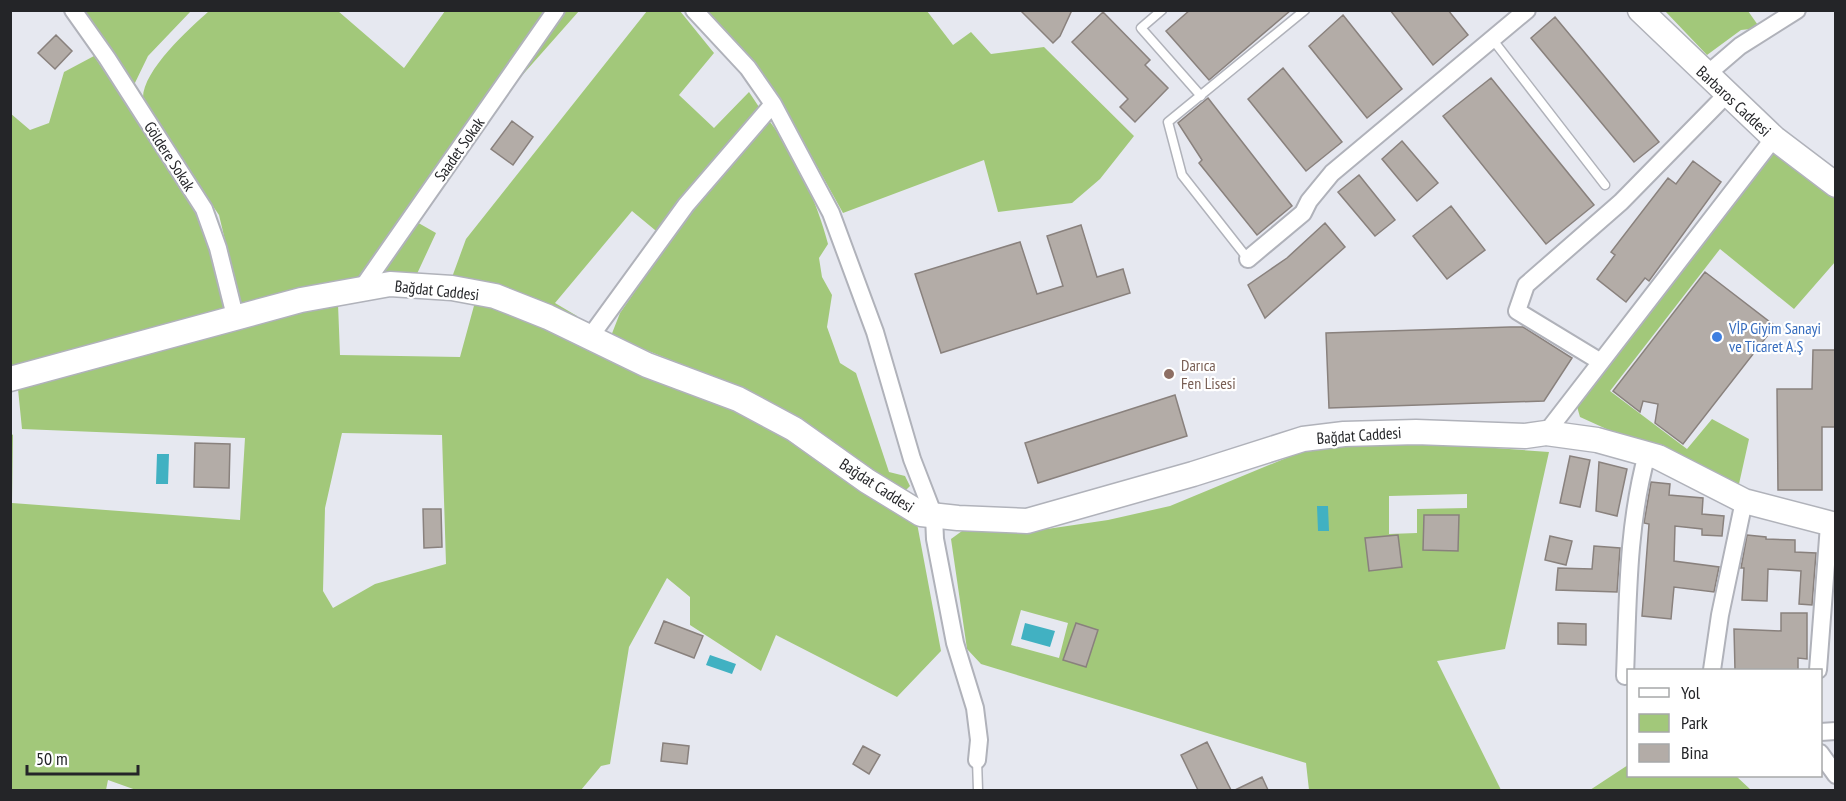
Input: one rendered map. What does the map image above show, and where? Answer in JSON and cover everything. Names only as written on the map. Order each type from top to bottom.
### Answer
[{"type":"street","name":"Göldere Sokak","points":[[74,10],[204,209],[225,269],[236,316]]},
{"type":"street","name":"Saadet Sokak","points":[[362,288],[556,10]]},
{"type":"street","points":[[694,10],[748,68],[773,104],[805,159],[831,213],[875,332],[912,459],[934,516],[935,539],[955,643],[975,708],[979,740],[977,760]]},
{"type":"street","points":[[1248,259],[1304,213],[1309,201],[1332,173],[1527,10]]},
{"type":"street","name":"Barbaros Caddesi","points":[[1640,10],[1726,95],[1774,138],[1836,185]]},
{"type":"street","points":[[1706,75],[1740,46],[1797,10]]},
{"type":"street","points":[[1601,362],[1516,311],[1526,285],[1621,202],[1726,95]]},
{"type":"street","points":[[590,337],[686,205],[773,104]]},
{"type":"street","points":[[1546,433],[1774,138]]},
{"type":"street","name":"Bağdat Caddesi","points":[[10,380],[236,316],[362,288],[390,284],[452,288],[495,296],[590,337],[647,365],[738,399],[794,429],[921,514],[1027,521],[1193,474],[1303,439],[1344,434],[1416,432],[1525,436],[1546,433],[1597,441],[1647,454],[1744,501],[1832,525]]},
{"type":"street","points":[[1625,676],[1630,547],[1637,490],[1647,454]]},
{"type":"street","points":[[1712,669],[1720,615],[1744,501]]},
{"type":"street","points":[[1818,669],[1828,638],[1832,525]]},
{"type":"street","points":[[1822,754],[1836,775]]},
{"type":"lane","points":[[1162,10],[1141,28],[1201,96]]},
{"type":"lane","points":[[1248,259],[1182,175],[1168,122],[1305,10]]},
{"type":"lane","points":[[1493,40],[1605,185]]},
{"type":"lane","points":[[977,760],[978,790]]},
{"type":"green space","points":[[79,11],[191,11],[148,56],[132,89]]},
{"type":"green space","points":[[209,11],[338,11],[404,68],[445,11],[547,11],[358,278],[240,303],[219,215],[148,111],[143,100],[150,75],[179,39]]},
{"type":"green space","points":[[564,11],[579,11],[510,89]]},
{"type":"green space","points":[[647,11],[680,11],[714,53],[679,95],[714,128],[749,92],[761,110],[661,235],[632,211],[555,303],[577,316],[574,320],[451,280],[466,239]]},
{"type":"green space","points":[[700,11],[927,11],[953,45],[971,32],[991,54],[1044,47],[1134,136],[1100,179],[1072,203],[998,212],[984,160],[843,213],[789,116],[751,64]]},
{"type":"green space","points":[[1665,11],[1748,11],[1760,28],[1741,30],[1707,55]]},
{"type":"green space","points":[[94,56],[155,144],[193,208],[220,274],[226,307],[11,369],[10,113],[30,130],[49,123],[64,72]]},
{"type":"green space","points":[[767,118],[795,161],[824,228],[828,244],[819,258],[822,277],[832,295],[827,327],[840,363],[856,373],[889,472],[905,476],[910,486],[906,490],[880,479],[733,385],[611,336],[620,313],[681,225]]},
{"type":"green space","points":[[1773,147],[1835,195],[1835,262],[1794,309],[1720,249],[1610,391],[1687,449],[1712,419],[1749,439],[1739,484],[1730,485],[1580,417],[1576,403]]},
{"type":"green space","points":[[415,221],[436,233],[416,276],[385,274],[382,266]]},
{"type":"green space","points":[[475,302],[529,319],[753,413],[916,518],[941,651],[897,697],[776,635],[761,671],[690,625],[690,597],[667,578],[629,647],[610,764],[601,766],[581,790],[136,790],[108,780],[106,790],[11,790],[10,433],[13,435],[12,503],[240,520],[245,438],[22,429],[18,389],[238,326],[338,304],[340,355],[460,357]],"holes":[[[342,433],[442,435],[446,564],[375,584],[333,608],[323,591],[325,508]]]},
{"type":"green space","points":[[1357,443],[1441,444],[1549,452],[1505,649],[1437,661],[1501,790],[1309,790],[1306,763],[981,664],[967,649],[951,539],[962,531],[1047,529],[1108,520],[1170,506],[1303,451]],"holes":[[[1467,494],[1467,508],[1417,509],[1417,533],[1389,534],[1389,496]],[[1021,610],[1068,623],[1059,658],[1011,645]]]},
{"type":"green space","points":[[1627,766],[1627,777],[1737,777],[1751,790],[1590,790]]},
{"type":"water","points":[[157,454],[169,454],[168,484],[156,484]]},
{"type":"water","points":[[1317,506],[1328,506],[1329,531],[1318,531]]},
{"type":"water","points":[[1025,623],[1055,631],[1050,647],[1021,639]]},
{"type":"water","points":[[710,655],[736,664],[732,674],[706,665]]},
{"type":"building","points":[[1020,10],[1072,10],[1060,36],[1053,43]]},
{"type":"building","points":[[1190,10],[1291,10],[1209,80],[1166,31]]},
{"type":"building","points":[[1390,10],[1448,10],[1468,35],[1433,65]]},
{"type":"building","points":[[1103,12],[1150,60],[1145,65],[1168,88],[1135,122],[1120,107],[1128,99],[1072,42]]},
{"type":"building","points":[[1343,15],[1402,89],[1367,118],[1309,46]]},
{"type":"building","points":[[1555,17],[1659,142],[1634,162],[1531,38]]},
{"type":"building","points":[[56,35],[72,51],[55,69],[38,53]]},
{"type":"building","points":[[1283,68],[1342,142],[1306,171],[1248,99]]},
{"type":"building","points":[[1491,78],[1594,205],[1546,244],[1443,116]]},
{"type":"building","points":[[1208,98],[1292,206],[1257,235],[1199,163],[1202,160],[1178,123]]},
{"type":"building","points":[[512,121],[533,137],[513,165],[491,149]]},
{"type":"building","points":[[1402,141],[1438,183],[1417,201],[1382,159]]},
{"type":"building","points":[[1693,161],[1721,182],[1649,281],[1645,278],[1626,302],[1597,279],[1615,255],[1611,252],[1668,178],[1676,184]]},
{"type":"building","points":[[1359,175],[1395,220],[1375,236],[1338,192]]},
{"type":"building","points":[[1451,206],[1485,250],[1447,279],[1413,236]]},
{"type":"building","points":[[1325,223],[1345,247],[1265,318],[1248,285],[1287,258]]},
{"type":"building","points":[[1081,225],[1097,277],[1123,269],[1130,293],[941,353],[915,274],[1020,242],[1037,294],[1063,286],[1047,236]]},
{"type":"building","points":[[1705,272],[1775,326],[1683,444],[1655,423],[1658,404],[1643,401],[1640,412],[1613,391]]},
{"type":"building","points":[[1523,327],[1572,358],[1544,401],[1329,408],[1326,333]]},
{"type":"building","points":[[1813,350],[1836,350],[1836,427],[1822,427],[1822,490],[1778,490],[1777,389],[1812,389]]},
{"type":"building","points":[[1175,395],[1187,436],[1038,483],[1025,443]]},
{"type":"building","points":[[195,443],[230,444],[229,488],[194,487]]},
{"type":"building","points":[[1570,456],[1590,460],[1580,507],[1560,503]]},
{"type":"building","points":[[1599,462],[1627,469],[1617,516],[1596,511]]},
{"type":"building","points":[[1651,482],[1670,484],[1669,495],[1703,498],[1702,514],[1724,516],[1722,536],[1702,535],[1702,529],[1675,526],[1674,561],[1719,567],[1714,592],[1674,587],[1671,619],[1642,616],[1649,524],[1644,523]]},
{"type":"building","points":[[423,509],[441,509],[442,547],[424,548]]},
{"type":"building","points":[[1424,515],[1459,515],[1458,551],[1423,550]]},
{"type":"building","points":[[1398,535],[1402,567],[1369,571],[1365,538]]},
{"type":"building","points":[[1747,535],[1766,537],[1766,539],[1795,540],[1795,552],[1816,553],[1812,605],[1799,604],[1801,571],[1768,569],[1767,601],[1742,600],[1744,568],[1741,568]]},
{"type":"building","points":[[1550,536],[1572,541],[1566,565],[1545,560]]},
{"type":"building","points":[[1594,546],[1620,548],[1617,592],[1556,590],[1558,568],[1592,569]]},
{"type":"building","points":[[1781,613],[1807,613],[1807,659],[1798,658],[1798,669],[1735,669],[1734,629],[1781,631]]},
{"type":"building","points":[[664,621],[703,636],[694,658],[655,643]]},
{"type":"building","points":[[1076,623],[1098,630],[1086,667],[1063,660]]},
{"type":"building","points":[[1558,623],[1586,624],[1586,645],[1558,644]]},
{"type":"building","points":[[1207,742],[1231,790],[1198,790],[1181,755]]},
{"type":"building","points":[[663,743],[689,746],[687,764],[661,761]]},
{"type":"building","points":[[863,746],[880,755],[869,774],[853,764]]},
{"type":"building","points":[[1262,777],[1268,790],[1235,790]]},
{"type":"place","name":"VİP Giyim Sanayi ve Ticaret A.Ş","points":[[1717,337]]},
{"type":"place","name":"Darıca Fen Lisesi","points":[[1169,374]]}]
